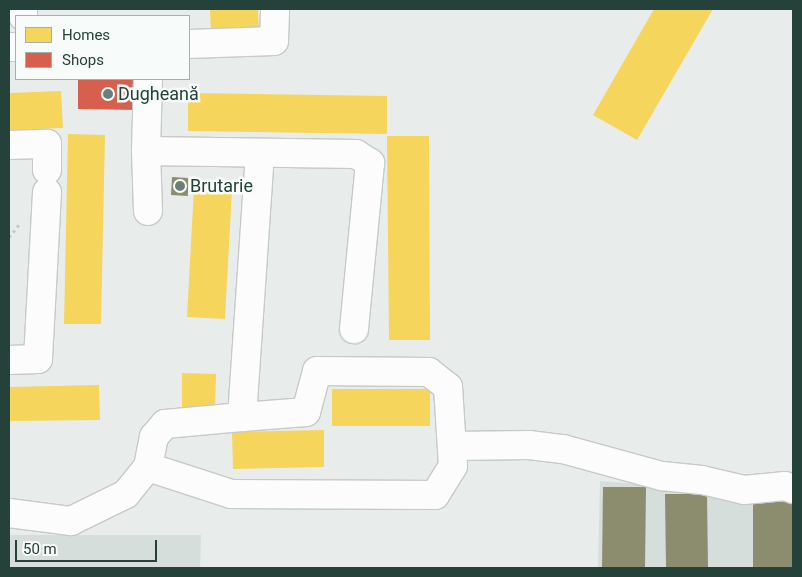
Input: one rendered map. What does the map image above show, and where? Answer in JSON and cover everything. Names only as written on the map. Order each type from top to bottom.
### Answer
[{"type":"lane","points":[[190,44],[274,41],[275,9]]},
{"type":"lane","points":[[148,80],[146,151],[148,211]]},
{"type":"lane","points":[[9,145],[47,144],[47,181],[38,359],[9,360]]},
{"type":"lane","points":[[146,151],[356,154],[370,163],[354,329]]},
{"type":"lane","points":[[242,417],[260,154]]},
{"type":"lane","points":[[9,513],[71,520],[126,494],[148,468],[154,437],[165,424],[306,412],[317,371],[429,372],[448,387],[453,466],[434,495],[231,494],[148,468]]},
{"type":"lane","points":[[452,446],[529,445],[563,449],[662,476],[702,480],[744,490],[785,486],[793,489]]},
{"type":"shaded area","points":[[600,481],[793,495],[793,568],[598,567]]},
{"type":"shaded area","points":[[9,535],[201,535],[200,568],[9,568]]},
{"type":"building: Homes","points":[[210,9],[258,9],[259,36],[211,38]]},
{"type":"building: Homes","points":[[654,9],[713,9],[637,140],[593,115]]},
{"type":"building: Homes","points":[[61,91],[63,128],[9,130],[9,93]]},
{"type":"building: Homes","points":[[188,93],[387,96],[387,134],[188,131]]},
{"type":"building: Homes","points":[[68,134],[105,135],[101,324],[64,324]]},
{"type":"building: Homes","points":[[387,136],[429,136],[430,340],[389,340]]},
{"type":"building: Homes","points":[[194,187],[232,189],[225,319],[187,317]]},
{"type":"building: Homes","points":[[182,373],[216,374],[215,408],[182,407]]},
{"type":"building: Homes","points":[[99,385],[100,420],[9,421],[9,387]]},
{"type":"building: Homes","points":[[332,389],[430,389],[430,426],[332,426]]},
{"type":"building: Homes","points":[[324,430],[324,467],[233,469],[232,432]]},
{"type":"building: Shops","name":"Dugheană","points":[[78,80],[138,80],[137,110],[78,109]]},
{"type":"building: Industry","name":"Brutarie","points":[[172,177],[188,178],[188,196],[171,195]]},
{"type":"building: Industry","points":[[603,487],[646,487],[645,568],[602,568]]},
{"type":"building: Industry","points":[[665,494],[707,494],[708,568],[666,568]]},
{"type":"building: Industry","points":[[753,498],[793,498],[793,568],[753,568]]},
{"type":"place","name":"Dugheană","points":[[108,94]]},
{"type":"place","name":"Brutarie","points":[[180,186]]}]
